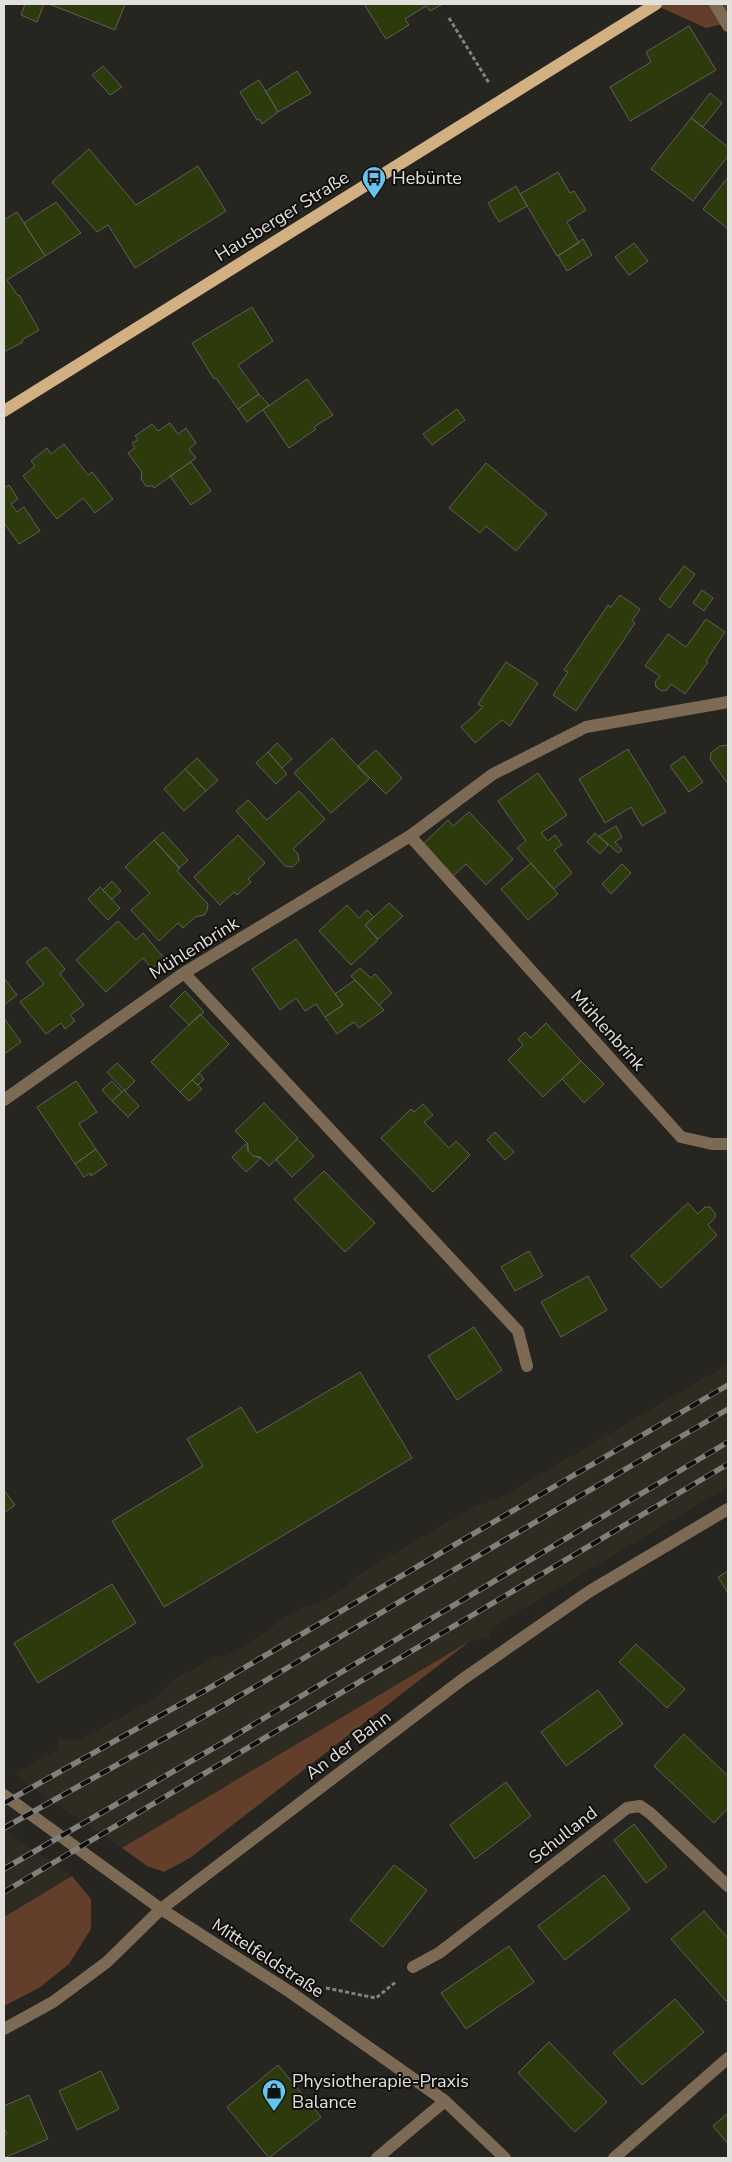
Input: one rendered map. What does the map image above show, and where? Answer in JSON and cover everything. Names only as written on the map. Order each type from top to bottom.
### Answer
[{"type":"main road","name":"Hausberger Straße","points":[[4,411],[650,5]]},
{"type":"street","points":[[715,4],[728,26]]},
{"type":"street","name":"Mühlenbrink","points":[[4,1100],[184,972],[410,836],[493,774],[586,727],[728,702]]},
{"type":"street","name":"Mühlenbrink","points":[[410,836],[681,1136],[712,1144],[728,1144]]},
{"type":"street","points":[[184,972],[518,1331],[527,1366]]},
{"type":"street","name":"An der Bahn","points":[[4,2029],[53,2002],[107,1962],[160,1909],[462,1679],[590,1591],[728,1509]]},
{"type":"street","name":"Mittelfeldstraße","points":[[4,1795],[160,1909],[290,1992],[444,2101],[505,2158]]},
{"type":"street","name":"Schulland","points":[[414,1967],[439,1953],[627,1808],[640,1806],[650,1813],[728,1886]]},
{"type":"street","points":[[614,2158],[728,2058]]},
{"type":"street","points":[[376,2158],[444,2101]]},
{"type":"path","points":[[449,18],[500,100]]},
{"type":"path","points":[[290,1992],[326,1988],[376,1998],[414,1967]]},
{"type":"shaded area","points":[[653,4],[728,4],[728,23],[706,28]]},
{"type":"shaded area","points":[[728,1364],[728,1487],[491,1628],[490,1638],[470,1641],[122,1848],[13,1774],[57,1750],[58,1740],[81,1739],[157,1697],[172,1681],[214,1657],[227,1656],[261,1636],[279,1621],[301,1608],[322,1601],[346,1588],[354,1577],[475,1506],[498,1499]]},
{"type":"shaded area","points":[[470,1641],[190,1858],[164,1872],[147,1866],[122,1848]]},
{"type":"shaded area","points":[[4,1829],[72,1876],[4,1917]]},
{"type":"shaded area","points":[[72,1876],[91,1899],[91,1929],[69,1964],[39,1988],[4,2006],[4,1917]]},
{"type":"building","points":[[25,4],[44,4],[37,22],[21,15]]},
{"type":"building","points":[[49,4],[125,4],[115,30]]},
{"type":"building","points":[[364,4],[443,4],[430,11],[426,6],[405,19],[409,25],[386,39]]},
{"type":"building","points":[[689,26],[716,70],[630,121],[610,87],[651,62],[646,52]]},
{"type":"building","points":[[103,66],[122,87],[110,95],[92,75]]},
{"type":"building","points":[[297,71],[311,93],[278,112],[266,91]]},
{"type":"building","points":[[259,80],[278,112],[262,124],[259,119],[257,120],[240,92]]},
{"type":"building","points":[[710,93],[722,103],[703,127],[691,118]]},
{"type":"building","points":[[691,118],[728,147],[728,156],[693,201],[651,169]]},
{"type":"building","points":[[89,149],[136,205],[198,166],[226,211],[135,268],[108,225],[97,232],[52,182]]},
{"type":"building","points":[[558,172],[570,193],[574,191],[586,210],[567,222],[579,243],[557,256],[520,194]]},
{"type":"building","points":[[728,177],[728,229],[703,209]]},
{"type":"building","points":[[516,186],[527,206],[499,222],[488,203]]},
{"type":"building","points":[[56,202],[81,233],[45,256],[24,223]]},
{"type":"building","points":[[17,212],[45,256],[7,280],[19,295],[39,330],[22,340],[23,342],[4,352],[4,220]]},
{"type":"building","points":[[583,239],[592,255],[567,271],[558,256]]},
{"type":"building","points":[[634,243],[648,261],[629,275],[615,257]]},
{"type":"building","points":[[252,307],[273,341],[238,365],[259,394],[238,409],[216,378],[214,379],[192,343]]},
{"type":"building","points":[[307,379],[333,415],[314,427],[316,429],[289,448],[263,410]]},
{"type":"building","points":[[259,394],[269,405],[247,422],[238,409]]},
{"type":"building","points":[[457,409],[465,420],[432,445],[423,434]]},
{"type":"building","points":[[170,423],[178,434],[186,428],[196,443],[189,449],[196,458],[154,488],[153,486],[146,486],[141,479],[142,472],[128,453],[135,448],[132,443],[138,440],[135,436],[152,424],[158,431]]},
{"type":"building","points":[[64,444],[88,475],[92,472],[113,499],[95,513],[83,498],[57,519],[23,476],[35,466],[31,461],[47,448],[51,454]]},
{"type":"building","points":[[191,462],[211,491],[191,505],[170,476]]},
{"type":"building","points":[[486,463],[547,514],[516,551],[486,526],[480,533],[449,508]]},
{"type":"building","points":[[9,485],[18,499],[11,504],[17,512],[24,507],[40,531],[19,544],[4,523],[4,488]]},
{"type":"building","points":[[684,566],[695,574],[670,608],[659,599]]},
{"type":"building","points":[[702,590],[713,598],[704,611],[693,603]]},
{"type":"building","points":[[620,595],[640,609],[632,621],[635,623],[576,711],[553,695],[568,672],[564,670],[608,605],[611,607]]},
{"type":"building","points":[[706,619],[725,632],[706,661],[708,662],[685,694],[671,684],[667,690],[662,691],[656,687],[655,682],[660,676],[645,666],[668,634],[686,647]]},
{"type":"building","points":[[506,662],[538,683],[510,726],[502,720],[475,743],[461,727],[483,707],[478,704]]},
{"type":"building","points":[[332,738],[369,779],[331,813],[294,773]]},
{"type":"building","points":[[277,743],[292,759],[282,768],[268,752]]},
{"type":"building","points":[[728,745],[728,784],[710,759],[711,753],[720,746]]},
{"type":"building","points":[[628,749],[666,812],[642,826],[631,807],[605,823],[579,779]]},
{"type":"building","points":[[376,750],[402,778],[386,794],[358,766]]},
{"type":"building","points":[[268,752],[287,774],[276,784],[256,763]]},
{"type":"building","points":[[684,756],[703,782],[689,792],[670,766]]},
{"type":"building","points":[[197,758],[218,780],[206,791],[185,769]]},
{"type":"building","points":[[185,769],[206,791],[184,811],[164,789]]},
{"type":"building","points":[[538,773],[567,815],[541,833],[548,841],[555,835],[562,845],[554,850],[572,873],[554,889],[517,848],[526,841],[498,801]]},
{"type":"building","points":[[299,791],[325,819],[293,849],[298,854],[299,861],[292,867],[285,866],[236,811],[248,800],[267,820]]},
{"type":"building","points":[[469,812],[513,859],[486,885],[466,864],[451,878],[421,846],[448,820],[453,826]]},
{"type":"building","points":[[616,826],[622,837],[615,842],[622,850],[618,853],[599,836]]},
{"type":"building","points":[[163,832],[188,860],[179,868],[154,840]]},
{"type":"building","points":[[595,833],[608,845],[600,854],[587,842]]},
{"type":"building","points":[[238,835],[265,863],[248,879],[251,882],[237,895],[234,892],[220,905],[194,877]]},
{"type":"building","points":[[154,840],[180,868],[177,871],[208,904],[204,915],[195,917],[183,928],[178,923],[159,941],[131,910],[150,893],[125,867]]},
{"type":"building","points":[[531,863],[558,894],[528,920],[501,889]]},
{"type":"building","points":[[622,864],[631,873],[611,894],[602,884]]},
{"type":"building","points":[[112,881],[121,891],[112,899],[103,890]]},
{"type":"building","points":[[100,887],[120,908],[108,920],[88,899]]},
{"type":"building","points":[[389,903],[403,916],[378,939],[365,925]]},
{"type":"building","points":[[347,905],[359,918],[367,910],[374,917],[365,925],[378,940],[351,965],[319,931]]},
{"type":"building","points":[[118,921],[136,940],[143,933],[164,958],[152,969],[143,958],[106,992],[76,960]]},
{"type":"building","points":[[296,939],[343,1005],[325,1017],[316,1004],[305,1011],[296,998],[280,1010],[252,969]]},
{"type":"building","points":[[46,947],[65,969],[60,974],[84,1005],[70,1015],[75,1021],[65,1029],[61,1023],[46,1034],[20,1002],[44,984],[26,962]]},
{"type":"building","points":[[360,968],[371,978],[375,974],[392,993],[379,1005],[351,976]]},
{"type":"building","points":[[4,978],[17,995],[4,1005]]},
{"type":"building","points":[[355,980],[384,1010],[359,1028],[354,1022],[337,1034],[325,1017],[343,1005],[335,994]]},
{"type":"building","points":[[185,991],[204,1012],[189,1025],[170,1006]]},
{"type":"building","points":[[200,1014],[229,1044],[180,1092],[151,1062]]},
{"type":"building","points":[[4,1018],[21,1042],[4,1054]]},
{"type":"building","points":[[546,1023],[581,1061],[543,1097],[508,1060],[523,1045],[518,1039],[525,1032],[531,1038]]},
{"type":"building","points":[[581,1061],[604,1084],[584,1103],[562,1079]]},
{"type":"building","points":[[117,1063],[135,1081],[125,1091],[107,1072]]},
{"type":"building","points":[[199,1073],[204,1079],[198,1085],[192,1080]]},
{"type":"building","points":[[192,1080],[202,1089],[189,1101],[180,1092]]},
{"type":"building","points":[[76,1081],[97,1112],[79,1124],[96,1149],[75,1164],[37,1107]]},
{"type":"building","points":[[112,1081],[122,1092],[112,1101],[102,1090]]},
{"type":"building","points":[[124,1090],[139,1106],[128,1117],[112,1101]]},
{"type":"building","points":[[264,1103],[298,1138],[269,1166],[260,1157],[253,1156],[248,1151],[248,1144],[235,1131]]},
{"type":"building","points":[[423,1104],[433,1115],[424,1122],[449,1148],[456,1141],[470,1155],[433,1192],[381,1138],[411,1109],[414,1112]]},
{"type":"building","points":[[495,1132],[514,1152],[505,1160],[487,1140]]},
{"type":"building","points":[[297,1139],[314,1156],[292,1177],[276,1160]]},
{"type":"building","points":[[247,1143],[248,1151],[253,1156],[261,1158],[246,1172],[232,1157]]},
{"type":"building","points":[[96,1149],[107,1165],[91,1176],[90,1173],[84,1177],[75,1164]]},
{"type":"building","points":[[324,1171],[375,1223],[345,1252],[294,1199]]},
{"type":"building","points":[[688,1203],[698,1214],[705,1207],[710,1207],[715,1213],[715,1218],[708,1225],[717,1235],[661,1288],[631,1256]]},
{"type":"building","points":[[529,1251],[543,1276],[515,1291],[501,1267]]},
{"type":"building","points":[[588,1276],[607,1310],[561,1337],[541,1302]]},
{"type":"building","points":[[474,1327],[502,1370],[457,1400],[428,1356]]},
{"type":"building","points":[[360,1372],[412,1458],[164,1607],[112,1521],[203,1466],[187,1439],[241,1407],[257,1433]]},
{"type":"building","points":[[4,1490],[15,1505],[4,1513]]},
{"type":"building","points":[[728,1571],[728,1593],[718,1577]]},
{"type":"building","points":[[112,1584],[136,1623],[38,1683],[14,1643]]},
{"type":"building","points":[[636,1644],[685,1689],[667,1708],[619,1662]]},
{"type":"building","points":[[598,1690],[623,1724],[566,1766],[541,1732]]},
{"type":"building","points":[[684,1734],[728,1776],[728,1808],[714,1823],[654,1766]]},
{"type":"building","points":[[506,1782],[531,1816],[475,1859],[450,1825]]},
{"type":"building","points":[[634,1824],[667,1867],[646,1883],[614,1840]]},
{"type":"building","points":[[394,1865],[427,1890],[383,1947],[350,1920]]},
{"type":"building","points":[[604,1875],[630,1909],[565,1960],[538,1926]]},
{"type":"building","points":[[704,1911],[728,1938],[728,1999],[726,2001],[671,1939]]},
{"type":"building","points":[[509,1946],[534,1982],[466,2029],[441,1993]]},
{"type":"building","points":[[675,1999],[704,2032],[642,2085],[613,2053]]},
{"type":"building","points":[[549,2042],[607,2102],[575,2132],[518,2073]]},
{"type":"building","name":"Physiotherapie-Praxis Balance","points":[[278,2065],[321,2117],[269,2158],[227,2107]]},
{"type":"building","points":[[101,2071],[119,2109],[77,2130],[59,2091]]},
{"type":"building","points":[[29,2095],[48,2139],[4,2158],[4,2136],[7,2134],[4,2128],[4,2106]]},
{"type":"building","points":[[728,2113],[728,2144],[713,2126]]},
{"type":"railway","points":[[4,1803],[213,1686],[728,1385]]},
{"type":"railway","points":[[4,1828],[224,1705],[728,1409]]},
{"type":"railway","points":[[4,1869],[219,1745],[728,1442]]},
{"type":"railway","points":[[4,1892],[728,1464]]},
{"type":"place","name":"Hebünte","points":[[374,199]]},
{"type":"place","name":"Physiotherapie-Praxis Balance","points":[[274,2112]]}]
